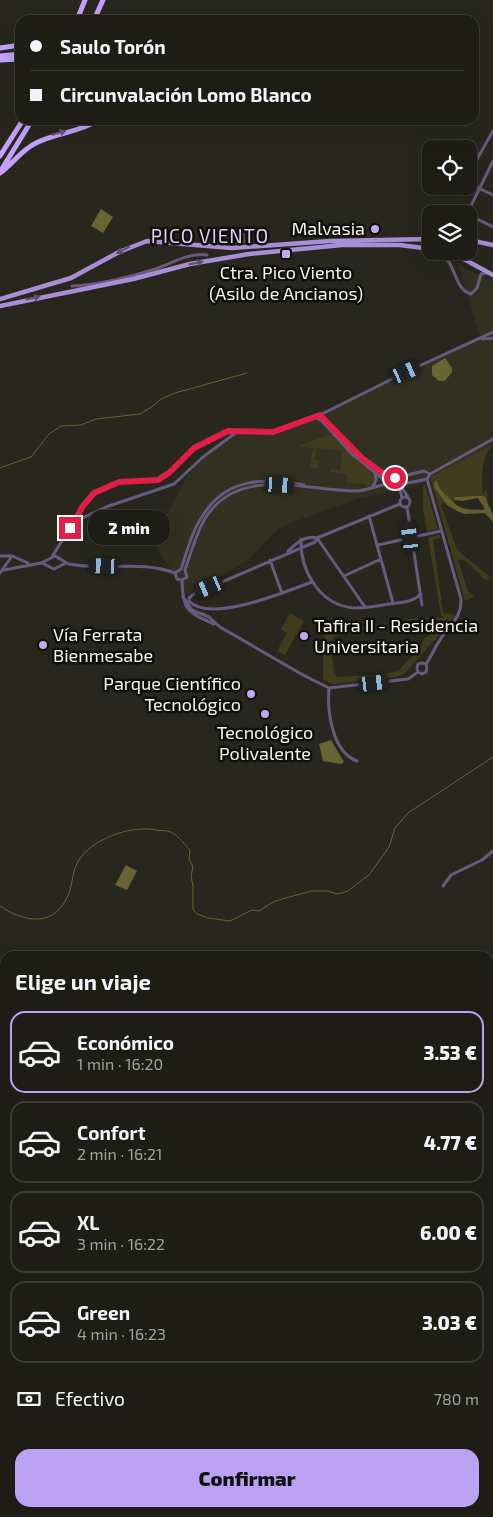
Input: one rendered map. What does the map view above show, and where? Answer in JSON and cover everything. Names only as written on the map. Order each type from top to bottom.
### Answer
[{"type":"highway","points":[[79,15],[86,0]]},
{"type":"highway","points":[[83,15],[86,0]]},
{"type":"highway","points":[[96,15],[103,0]]},
{"type":"highway","points":[[0,48],[15,46]]},
{"type":"highway","points":[[0,56],[15,54]]},
{"type":"highway","points":[[0,60],[15,59]]},
{"type":"highway","points":[[0,156],[20,125]]},
{"type":"highway","points":[[0,172],[29,125]]},
{"type":"highway","points":[[0,172],[33,144],[52,135],[89,125]]},
{"type":"main road","points":[[0,299],[71,278],[119,252],[147,241],[232,248],[339,240],[422,238]]},
{"type":"main road","points":[[477,241],[492,244]]},
{"type":"main road","points":[[0,306],[190,264],[249,254],[342,245],[400,245],[422,247]]},
{"type":"main road","points":[[465,260],[493,275]]},
{"type":"street","points":[[477,159],[493,131]]},
{"type":"street","points":[[472,205],[478,188],[493,162]]},
{"type":"street","points":[[478,188],[493,195]]},
{"type":"street","points":[[477,219],[493,227]]},
{"type":"street","points":[[72,286],[126,278],[182,259],[200,254],[207,255]]},
{"type":"street","points":[[450,260],[459,285],[466,293],[474,292],[481,274],[488,273]]},
{"type":"street","points":[[0,573],[4,570],[41,562],[52,557],[83,506],[94,493],[119,482],[158,480],[170,472],[194,448],[228,431],[273,432],[320,415],[406,372],[493,332]]},
{"type":"street","points":[[479,340],[493,338]]},
{"type":"street","points":[[325,412],[328,423]]},
{"type":"street","points":[[320,415],[363,459],[392,480]]},
{"type":"street","points":[[314,417],[322,421],[351,454],[390,484],[398,486],[406,492],[410,505],[407,507],[410,537],[422,605]]},
{"type":"street","points":[[74,522],[106,506],[174,484],[203,457],[239,430]]},
{"type":"street","points":[[398,486],[427,479],[430,474],[493,439]]},
{"type":"street","points":[[390,484],[392,480],[424,471],[430,474]]},
{"type":"street","points":[[372,488],[376,480],[374,472]]},
{"type":"street","points":[[182,580],[184,597],[192,610],[209,617],[220,627],[329,688],[408,679],[418,672],[422,674],[426,672],[426,664],[441,638],[457,620],[462,608],[427,479]]},
{"type":"street","points":[[52,557],[59,558],[66,563],[81,565],[150,567],[176,573],[183,570],[206,517],[213,508],[231,493],[262,484],[354,491],[390,484]]},
{"type":"street","points":[[398,486],[402,498],[400,504]]},
{"type":"street","points":[[402,498],[408,498]]},
{"type":"street","points":[[312,582],[282,593],[222,610],[195,605],[191,603],[189,598],[284,553],[315,542],[317,538],[369,516],[400,504],[407,507]]},
{"type":"street","points":[[369,516],[394,603]]},
{"type":"street","points":[[378,545],[441,531]]},
{"type":"street","points":[[284,553],[301,539],[312,536],[317,538],[366,608]]},
{"type":"street","points":[[301,539],[303,562],[312,582],[321,592],[342,605],[366,608],[414,600],[421,594]]},
{"type":"street","points":[[57,550],[60,566]]},
{"type":"street","points":[[1,556],[12,556],[31,563]]},
{"type":"street","points":[[1,556],[9,561]]},
{"type":"street","points":[[4,570],[12,556]]},
{"type":"street","points":[[344,576],[381,559]]},
{"type":"street","points":[[270,560],[282,593]]},
{"type":"street","points":[[41,562],[54,569],[66,563]]},
{"type":"street","points":[[182,580],[187,577],[183,570]]},
{"type":"street","points":[[176,573],[177,579],[182,580]]},
{"type":"street","points":[[418,672],[418,664],[426,664]]},
{"type":"street","points":[[329,688],[330,714],[337,741],[346,755],[356,761]]},
{"type":"street","points":[[443,886],[451,875],[482,860],[493,851]]},
{"type":"shaded area","points":[[101,209],[113,217],[103,233],[91,226]]},
{"type":"shaded area","points":[[244,230],[245,243],[220,244],[219,232]]},
{"type":"shaded area","points":[[458,264],[493,282],[493,442],[423,484],[357,499],[280,527],[247,561],[187,595],[157,548],[162,525],[187,476],[203,458],[235,433],[275,434],[480,336]]},
{"type":"shaded area","points":[[445,358],[452,368],[452,372],[445,381],[439,381],[432,375],[432,366]]},
{"type":"shaded area","points":[[331,434],[373,474],[373,482],[370,485],[366,487],[364,484],[347,483],[347,474],[330,472],[330,469],[340,470],[342,451],[316,448],[315,460],[319,460],[318,468],[310,468],[314,448],[301,447],[301,445]]},
{"type":"shaded area","points":[[493,443],[486,455],[482,472],[482,493],[484,493],[486,488],[488,502],[483,497],[475,495],[456,499],[453,504],[439,487],[437,481],[438,493],[447,505],[443,503],[441,505],[456,547],[490,577],[486,581],[464,560],[458,560],[468,591],[474,597],[465,601],[431,480],[433,476]]},
{"type":"shaded area","points":[[435,481],[437,481],[441,490],[452,502],[464,508],[471,510],[485,509],[478,498],[463,501],[454,500],[455,497],[477,495],[485,497],[493,515],[493,522],[485,513],[464,514],[447,505],[434,487]]},
{"type":"shaded area","points":[[423,485],[425,485],[438,529],[427,531],[423,509]]},
{"type":"shaded area","points":[[440,535],[440,538],[433,540],[443,613],[456,615],[455,617],[405,673],[397,677],[373,680],[372,677],[369,680],[333,684],[323,680],[323,644],[325,635],[399,621],[413,619],[443,618],[428,537]],"holes":[[[426,619],[438,620],[438,630],[424,638],[420,648],[399,670],[386,674],[337,677],[334,671],[330,642],[335,636],[389,623]]]},
{"type":"shaded area","points":[[290,613],[304,621],[285,655],[277,651],[287,633],[281,629]]},
{"type":"shaded area","points":[[331,740],[344,762],[341,764],[323,761],[319,744]]},
{"type":"shaded area","points":[[126,865],[137,871],[127,890],[115,885]]},
{"type":"waterway","points":[[0,468],[31,457],[49,434],[61,426],[81,425],[96,419],[140,414],[161,399],[175,393],[247,373]]},
{"type":"waterway","points":[[0,906],[29,919],[48,917],[63,904],[69,893],[77,864],[85,852],[114,835],[136,829],[171,832],[190,850],[189,859],[193,867],[191,876],[193,909],[197,914],[208,918],[230,921],[252,910],[259,911],[273,902],[312,891],[327,891],[338,894],[348,891],[369,875],[389,847],[395,828],[408,813],[493,757]]},
{"type":"place","name":"Malvasia","points":[[375,229]]},
{"type":"place","name":"Ctra. Pico Viento (Asilo de Ancianos)","points":[[286,254]]},
{"type":"place","name":"Tafira II - Residencia Universitaria","points":[[304,636]]},
{"type":"place","name":"Vía Ferrata Bienmesabe","points":[[43,645]]},
{"type":"place","name":"Parque Científico Tecnológico","points":[[251,694]]},
{"type":"place","name":"Tecnológico Polivalente","points":[[265,714]]},
{"type":"district","name":"PICO VIENTO","points":[[210,236]]},
{"type":"route","points":[[70,528],[83,506],[94,493],[119,482],[158,480],[170,472],[194,448],[228,431],[279,431],[320,415],[363,459],[392,480],[395,478]]}]
